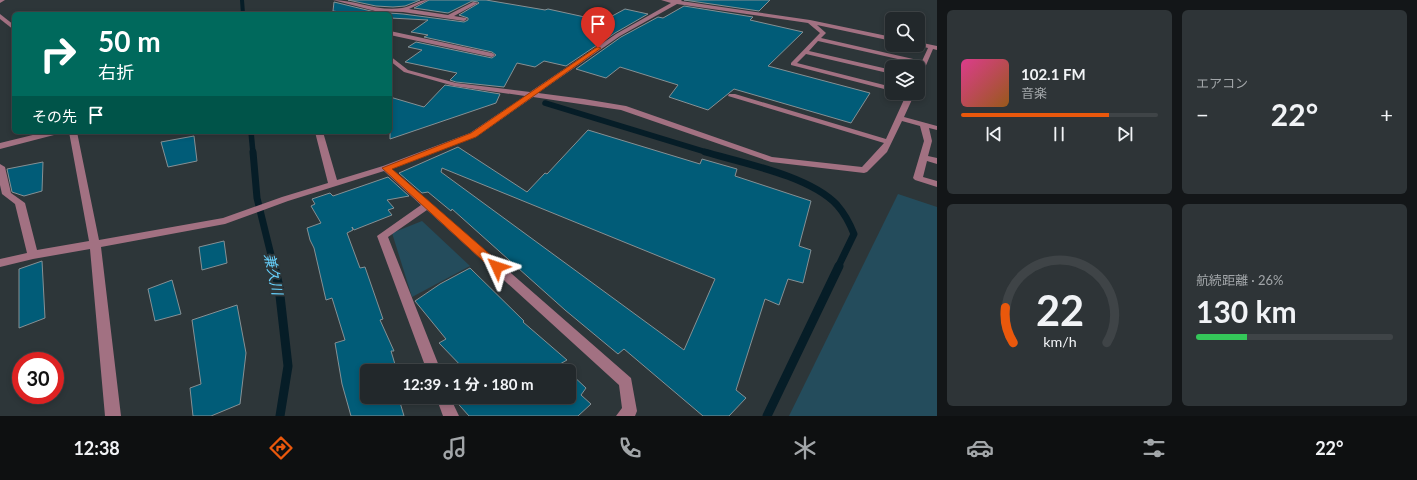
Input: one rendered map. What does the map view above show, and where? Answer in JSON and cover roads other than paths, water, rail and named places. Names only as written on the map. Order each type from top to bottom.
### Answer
[{"type":"street","points":[[0,1],[4,0]]},
{"type":"street","points":[[334,0],[375,9],[403,10],[464,20]]},
{"type":"street","points":[[403,10],[426,0]]},
{"type":"street","points":[[663,0],[678,1],[810,22],[885,38]]},
{"type":"street","points":[[0,263],[33,255],[224,221],[285,199],[386,168],[473,135],[618,35],[678,1]]},
{"type":"street","points":[[448,17],[475,3]]},
{"type":"street","points":[[0,16],[12,26]]},
{"type":"street","points":[[810,22],[823,33],[793,64],[885,87]]},
{"type":"street","points":[[392,33],[492,55]]},
{"type":"street","points":[[817,39],[915,60]]},
{"type":"street","points":[[925,61],[934,48]]},
{"type":"street","points":[[804,52],[885,70]]},
{"type":"street","points":[[392,60],[406,72],[456,85],[584,101],[623,108],[771,160],[864,170],[884,150],[889,142],[907,100]]},
{"type":"street","points":[[732,96],[889,142]]},
{"type":"street","points":[[900,118],[937,128]]},
{"type":"street","points":[[924,125],[933,143],[924,158],[918,178],[937,184]]},
{"type":"street","points":[[0,146],[47,134]]},
{"type":"street","points":[[73,134],[95,244],[113,416]]},
{"type":"street","points":[[320,134],[333,184]]},
{"type":"street","points":[[924,158],[937,161]]},
{"type":"street","points":[[0,167],[7,194],[20,203],[33,255]]},
{"type":"street","points":[[386,168],[626,382],[630,411],[624,416]]},
{"type":"street","points":[[427,204],[382,236],[431,364]]},
{"type":"street","points":[[447,404],[451,416]]},
{"type":"waterway","name":"兼久川","points":[[242,0],[243,12]]},
{"type":"waterway","points":[[545,103],[709,153]]},
{"type":"waterway","name":"兼久川","points":[[251,134],[253,153]]},
{"type":"waterway","name":"兼久川","points":[[253,152],[257,198],[274,267]]},
{"type":"waterway","points":[[705,152],[793,178],[825,195],[837,205],[847,219],[854,234],[838,267]]},
{"type":"waterway","name":"兼久川","points":[[274,266],[279,287],[288,366],[280,416]]},
{"type":"waterway","points":[[767,416],[839,266]]}]
